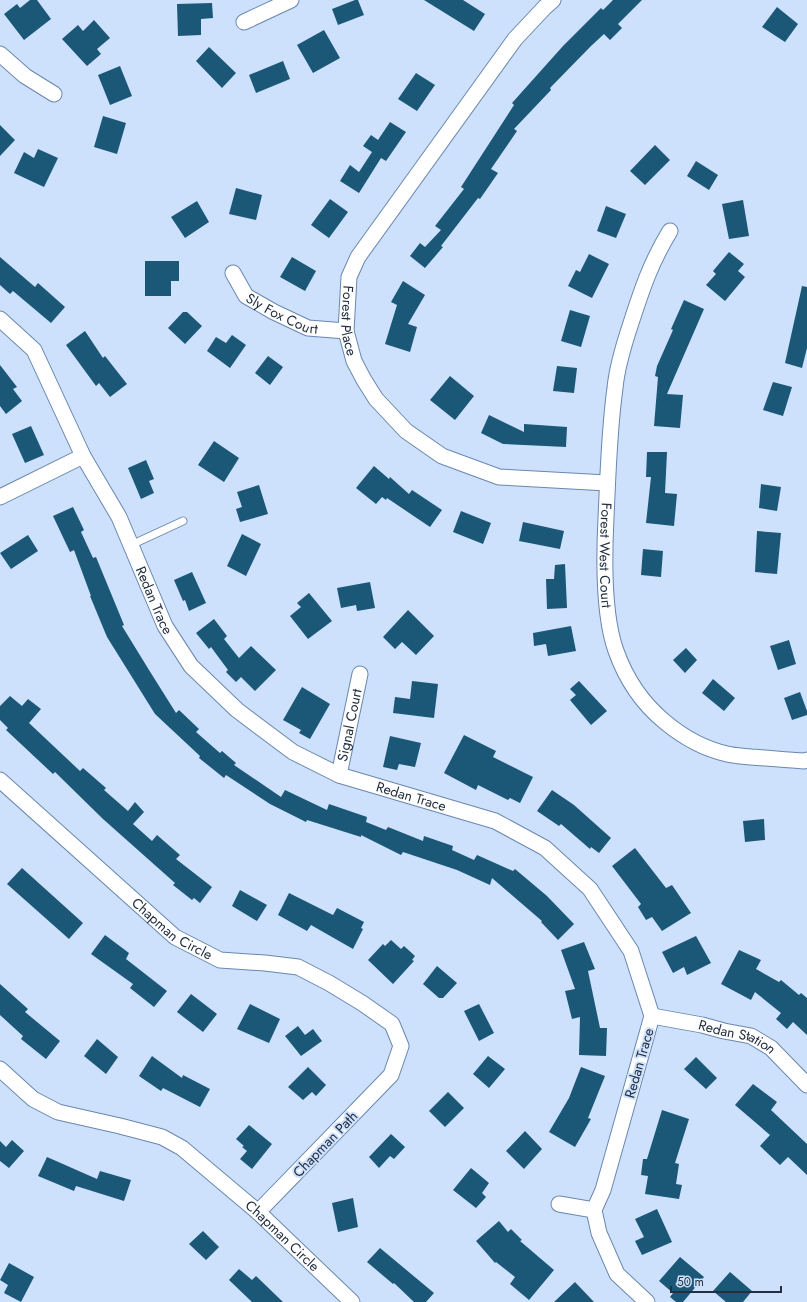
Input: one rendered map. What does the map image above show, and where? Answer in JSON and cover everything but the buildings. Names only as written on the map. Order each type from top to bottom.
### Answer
[{"type":"street","points":[[244,22],[291,0]]},
{"type":"street","name":"Forest Place","points":[[545,2],[515,39],[358,257],[349,277],[346,331],[354,361],[376,399],[406,431],[442,456],[499,477],[607,483]]},
{"type":"street","points":[[0,54],[25,76],[54,94]]},
{"type":"street","name":"Forest West Court","points":[[670,231],[660,247],[644,281],[625,342],[615,387],[607,483],[605,547],[609,622],[616,650],[624,671],[635,690],[664,722],[682,735],[701,745],[728,755],[807,760]]},
{"type":"street","name":"Sly Fox Court","points":[[233,273],[246,296],[274,312],[308,328],[346,331]]},
{"type":"street","name":"Redan Trace","points":[[0,319],[34,350],[83,456],[119,517],[165,626],[191,666],[237,710],[294,752],[339,775],[495,821],[545,848],[590,889],[631,951],[652,1016],[603,1190],[594,1210]]},
{"type":"street","points":[[0,497],[83,456]]},
{"type":"street","name":"Signal Court","points":[[339,775],[360,674]]},
{"type":"street","name":"Chapman Circle","points":[[0,780],[175,937],[220,960],[298,967],[329,983],[362,1003],[392,1024],[401,1046],[391,1075]]},
{"type":"street","name":"Redan Station","points":[[652,1016],[751,1036],[771,1048],[807,1086]]},
{"type":"street","name":"Chapman Circle","points":[[0,1069],[33,1099],[58,1112],[162,1137],[182,1148],[258,1212],[352,1302]]},
{"type":"street","name":"Chapman Path","points":[[258,1212],[391,1075]]},
{"type":"street","points":[[559,1204],[594,1210],[599,1233],[617,1274],[647,1302]]},
{"type":"lane","points":[[131,545],[183,521]]}]
